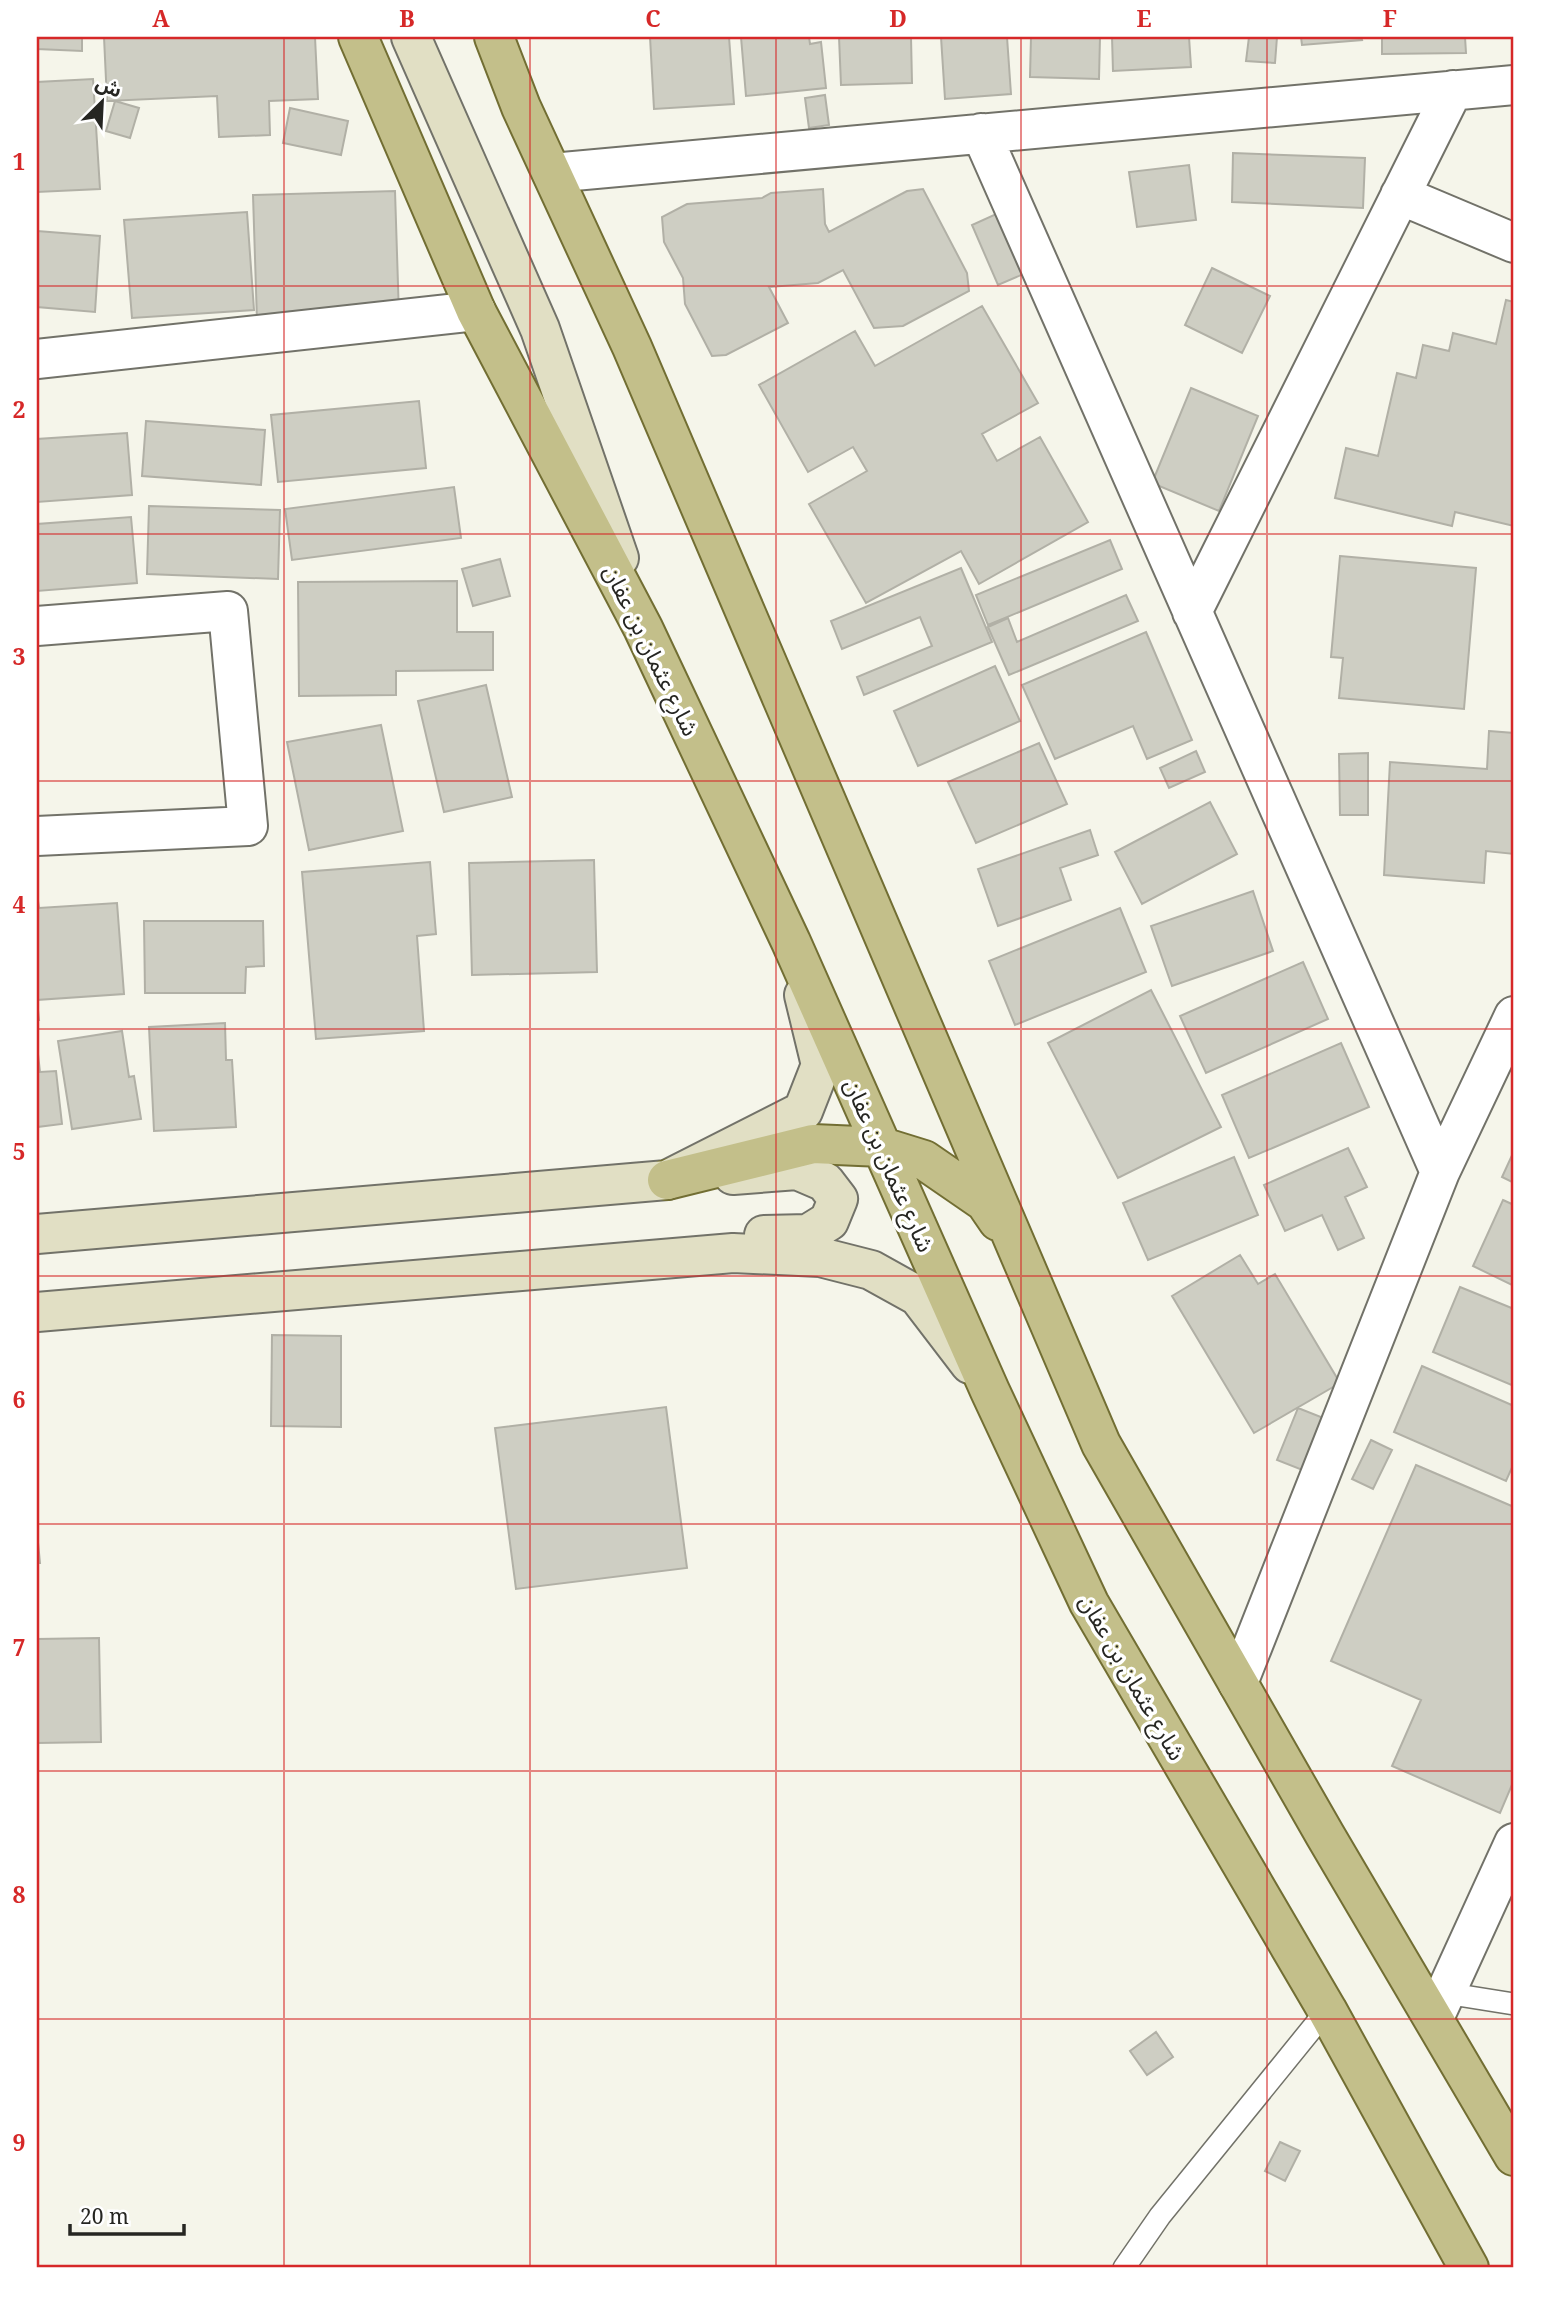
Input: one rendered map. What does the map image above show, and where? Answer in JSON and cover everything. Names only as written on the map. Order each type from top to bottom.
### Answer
[{"type":"main road","name":"شارع عثمان بن عفان","points":[[358,37],[476,312],[643,628],[791,942],[990,1391],[1089,1603],[1327,2010],[1469,2268]]},
{"type":"main road","points":[[494,37],[521,107],[632,347],[1101,1444],[1238,1683],[1439,2006],[1514,2156]]},
{"type":"main road","points":[[667,1180],[813,1144],[882,1147],[924,1160],[985,1202],[1017,1248]]},
{"type":"street","points":[[411,37],[540,329],[643,628]]},
{"type":"street","points":[[552,173],[1514,85]]},
{"type":"street","points":[[1192,612],[1452,90]]},
{"type":"street","points":[[981,134],[1440,1172]]},
{"type":"street","points":[[1400,195],[1514,243]]},
{"type":"street","points":[[37,359],[476,312]]},
{"type":"street","points":[[37,626],[228,611],[248,826],[37,835]]},
{"type":"street","points":[[667,1180],[803,1111],[821,1065],[791,942]]},
{"type":"street","points":[[1238,1683],[1440,1172],[1514,1016]]},
{"type":"street","points":[[37,1234],[797,1170],[825,1182],[838,1199],[830,1221],[808,1234],[737,1236],[618,1263]]},
{"type":"street","points":[[37,1312],[733,1253],[820,1257],[871,1270],[918,1296],[990,1391]]},
{"type":"street","points":[[1439,2006],[1514,1843]]},
{"type":"lane","points":[[1439,2006],[1514,2004]]},
{"type":"lane","points":[[1124,2268],[1160,2216],[1327,2010]]},
{"type":"building","points":[[37,37],[82,37],[82,51],[37,49]]},
{"type":"building","points":[[104,37],[315,37],[318,99],[269,101],[270,135],[219,137],[217,96],[107,101]]},
{"type":"building","points":[[650,37],[729,37],[734,104],[654,109]]},
{"type":"building","points":[[741,37],[809,37],[810,44],[821,42],[826,88],[746,96]]},
{"type":"building","points":[[839,37],[911,37],[912,83],[841,85]]},
{"type":"building","points":[[941,37],[1007,37],[1011,94],[945,99]]},
{"type":"building","points":[[1031,37],[1100,37],[1099,79],[1030,77]]},
{"type":"building","points":[[1112,37],[1189,37],[1191,67],[1113,71]]},
{"type":"building","points":[[1249,37],[1277,37],[1275,63],[1246,61]]},
{"type":"building","points":[[1301,37],[1361,37],[1362,40],[1302,45]]},
{"type":"building","points":[[1382,37],[1465,37],[1466,53],[1382,54]]},
{"type":"building","points":[[93,79],[100,189],[37,192],[37,82]]},
{"type":"building","points":[[825,95],[829,125],[809,128],[805,98]]},
{"type":"building","points":[[115,101],[139,108],[130,138],[106,131]]},
{"type":"building","points":[[290,108],[348,121],[341,155],[283,143]]},
{"type":"building","points":[[1233,153],[1365,158],[1363,208],[1232,202]]},
{"type":"building","points":[[1189,165],[1196,220],[1137,227],[1129,172]]},
{"type":"building","points":[[823,189],[825,224],[829,232],[907,191],[923,189],[967,273],[969,291],[903,326],[874,328],[843,270],[818,283],[769,287],[788,323],[726,355],[712,356],[685,304],[683,278],[664,242],[662,217],[687,204],[762,198],[771,193]]},
{"type":"building","points":[[395,191],[399,316],[257,321],[253,195]]},
{"type":"building","points":[[1016,205],[1042,266],[998,285],[972,225]]},
{"type":"building","points":[[247,212],[254,310],[132,318],[124,220]]},
{"type":"building","points":[[37,231],[100,236],[95,312],[37,307]]},
{"type":"building","points":[[1212,268],[1270,296],[1242,353],[1185,325]]},
{"type":"building","points":[[1506,300],[1514,302],[1514,526],[1455,512],[1452,526],[1335,498],[1346,448],[1378,456],[1397,373],[1416,378],[1423,345],[1449,351],[1453,333],[1496,344]]},
{"type":"building","points":[[982,306],[1038,403],[982,434],[997,461],[1040,437],[1088,522],[979,584],[961,551],[866,603],[809,504],[867,471],[853,447],[808,472],[759,385],[855,331],[875,366]]},
{"type":"building","points":[[1191,388],[1258,416],[1219,511],[1152,483]]},
{"type":"building","points":[[419,401],[426,468],[278,482],[271,415]]},
{"type":"building","points":[[146,421],[265,430],[261,485],[142,476]]},
{"type":"building","points":[[127,433],[132,495],[37,502],[37,439]]},
{"type":"building","points":[[454,487],[461,538],[292,560],[285,509]]},
{"type":"building","points":[[149,506],[280,510],[278,579],[147,574]]},
{"type":"building","points":[[131,517],[137,583],[37,591],[37,524]]},
{"type":"building","points":[[1110,540],[1122,569],[988,625],[976,595]]},
{"type":"building","points":[[1340,556],[1476,568],[1464,709],[1339,698],[1343,658],[1331,657]]},
{"type":"building","points":[[500,559],[510,596],[473,606],[462,569]]},
{"type":"building","points":[[961,568],[992,642],[864,695],[857,677],[932,646],[920,617],[842,649],[831,621]]},
{"type":"building","points":[[457,581],[457,632],[493,632],[493,670],[396,671],[396,695],[299,696],[298,582]]},
{"type":"building","points":[[1126,595],[1138,621],[1009,675],[988,627],[1008,618],[1017,642]]},
{"type":"building","points":[[1146,632],[1192,740],[1147,759],[1133,726],[1055,759],[1022,685]]},
{"type":"building","points":[[995,666],[1020,721],[918,766],[894,711]]},
{"type":"building","points":[[486,685],[512,797],[444,812],[418,701]]},
{"type":"building","points":[[381,725],[403,831],[309,850],[287,742]]},
{"type":"building","points":[[1489,731],[1514,733],[1514,854],[1486,851],[1484,883],[1384,875],[1390,762],[1487,769]]},
{"type":"building","points":[[1039,743],[1067,804],[976,843],[948,782]]},
{"type":"building","points":[[1196,751],[1205,772],[1169,788],[1160,768]]},
{"type":"building","points":[[1368,753],[1368,815],[1340,815],[1339,754]]},
{"type":"building","points":[[1210,802],[1237,854],[1142,904],[1115,852]]},
{"type":"building","points":[[1090,830],[1098,855],[1060,868],[1071,900],[998,926],[978,869]]},
{"type":"building","points":[[594,860],[597,972],[472,975],[469,863]]},
{"type":"building","points":[[430,862],[436,934],[417,936],[424,1031],[316,1039],[302,872]]},
{"type":"building","points":[[1253,891],[1273,951],[1172,986],[1151,926]]},
{"type":"building","points":[[37,894],[39,908],[117,903],[124,994],[37,1000]]},
{"type":"building","points":[[1120,908],[1146,972],[1015,1025],[989,961]]},
{"type":"building","points":[[144,921],[263,921],[264,966],[246,967],[245,993],[145,993]]},
{"type":"building","points":[[1303,962],[1328,1019],[1206,1073],[1180,1016]]},
{"type":"building","points":[[1151,990],[1221,1127],[1118,1178],[1048,1043]]},
{"type":"building","points":[[225,1023],[226,1060],[232,1060],[236,1127],[154,1131],[149,1027]]},
{"type":"building","points":[[122,1031],[129,1077],[134,1076],[141,1119],[72,1129],[58,1041]]},
{"type":"building","points":[[1341,1043],[1369,1107],[1249,1158],[1222,1095]]},
{"type":"building","points":[[37,1045],[40,1072],[56,1071],[62,1124],[37,1127]]},
{"type":"building","points":[[1348,1148],[1367,1187],[1345,1197],[1364,1238],[1338,1250],[1322,1215],[1285,1231],[1264,1185]]},
{"type":"building","points":[[1514,1151],[1514,1183],[1502,1177]]},
{"type":"building","points":[[1234,1157],[1258,1215],[1148,1260],[1123,1203]]},
{"type":"building","points":[[1503,1200],[1514,1205],[1514,1286],[1473,1266]]},
{"type":"building","points":[[1240,1255],[1258,1284],[1275,1274],[1340,1383],[1254,1433],[1172,1296]]},
{"type":"building","points":[[1460,1287],[1514,1309],[1514,1386],[1433,1352]]},
{"type":"building","points":[[272,1335],[341,1336],[341,1427],[271,1426]]},
{"type":"building","points":[[1422,1366],[1514,1406],[1514,1463],[1506,1481],[1394,1432]]},
{"type":"building","points":[[666,1407],[687,1568],[516,1589],[495,1428]]},
{"type":"building","points":[[1298,1408],[1326,1419],[1305,1471],[1277,1460]]},
{"type":"building","points":[[1371,1440],[1392,1450],[1373,1489],[1352,1479]]},
{"type":"building","points":[[1416,1465],[1514,1507],[1514,1780],[1500,1813],[1392,1766],[1421,1700],[1331,1661]]},
{"type":"building","points":[[37,1532],[40,1563],[37,1563]]},
{"type":"building","points":[[99,1638],[101,1742],[37,1743],[37,1639]]},
{"type":"building","points":[[1156,2032],[1173,2057],[1147,2075],[1130,2051]]},
{"type":"building","points":[[1280,2142],[1300,2151],[1285,2181],[1265,2171]]}]
